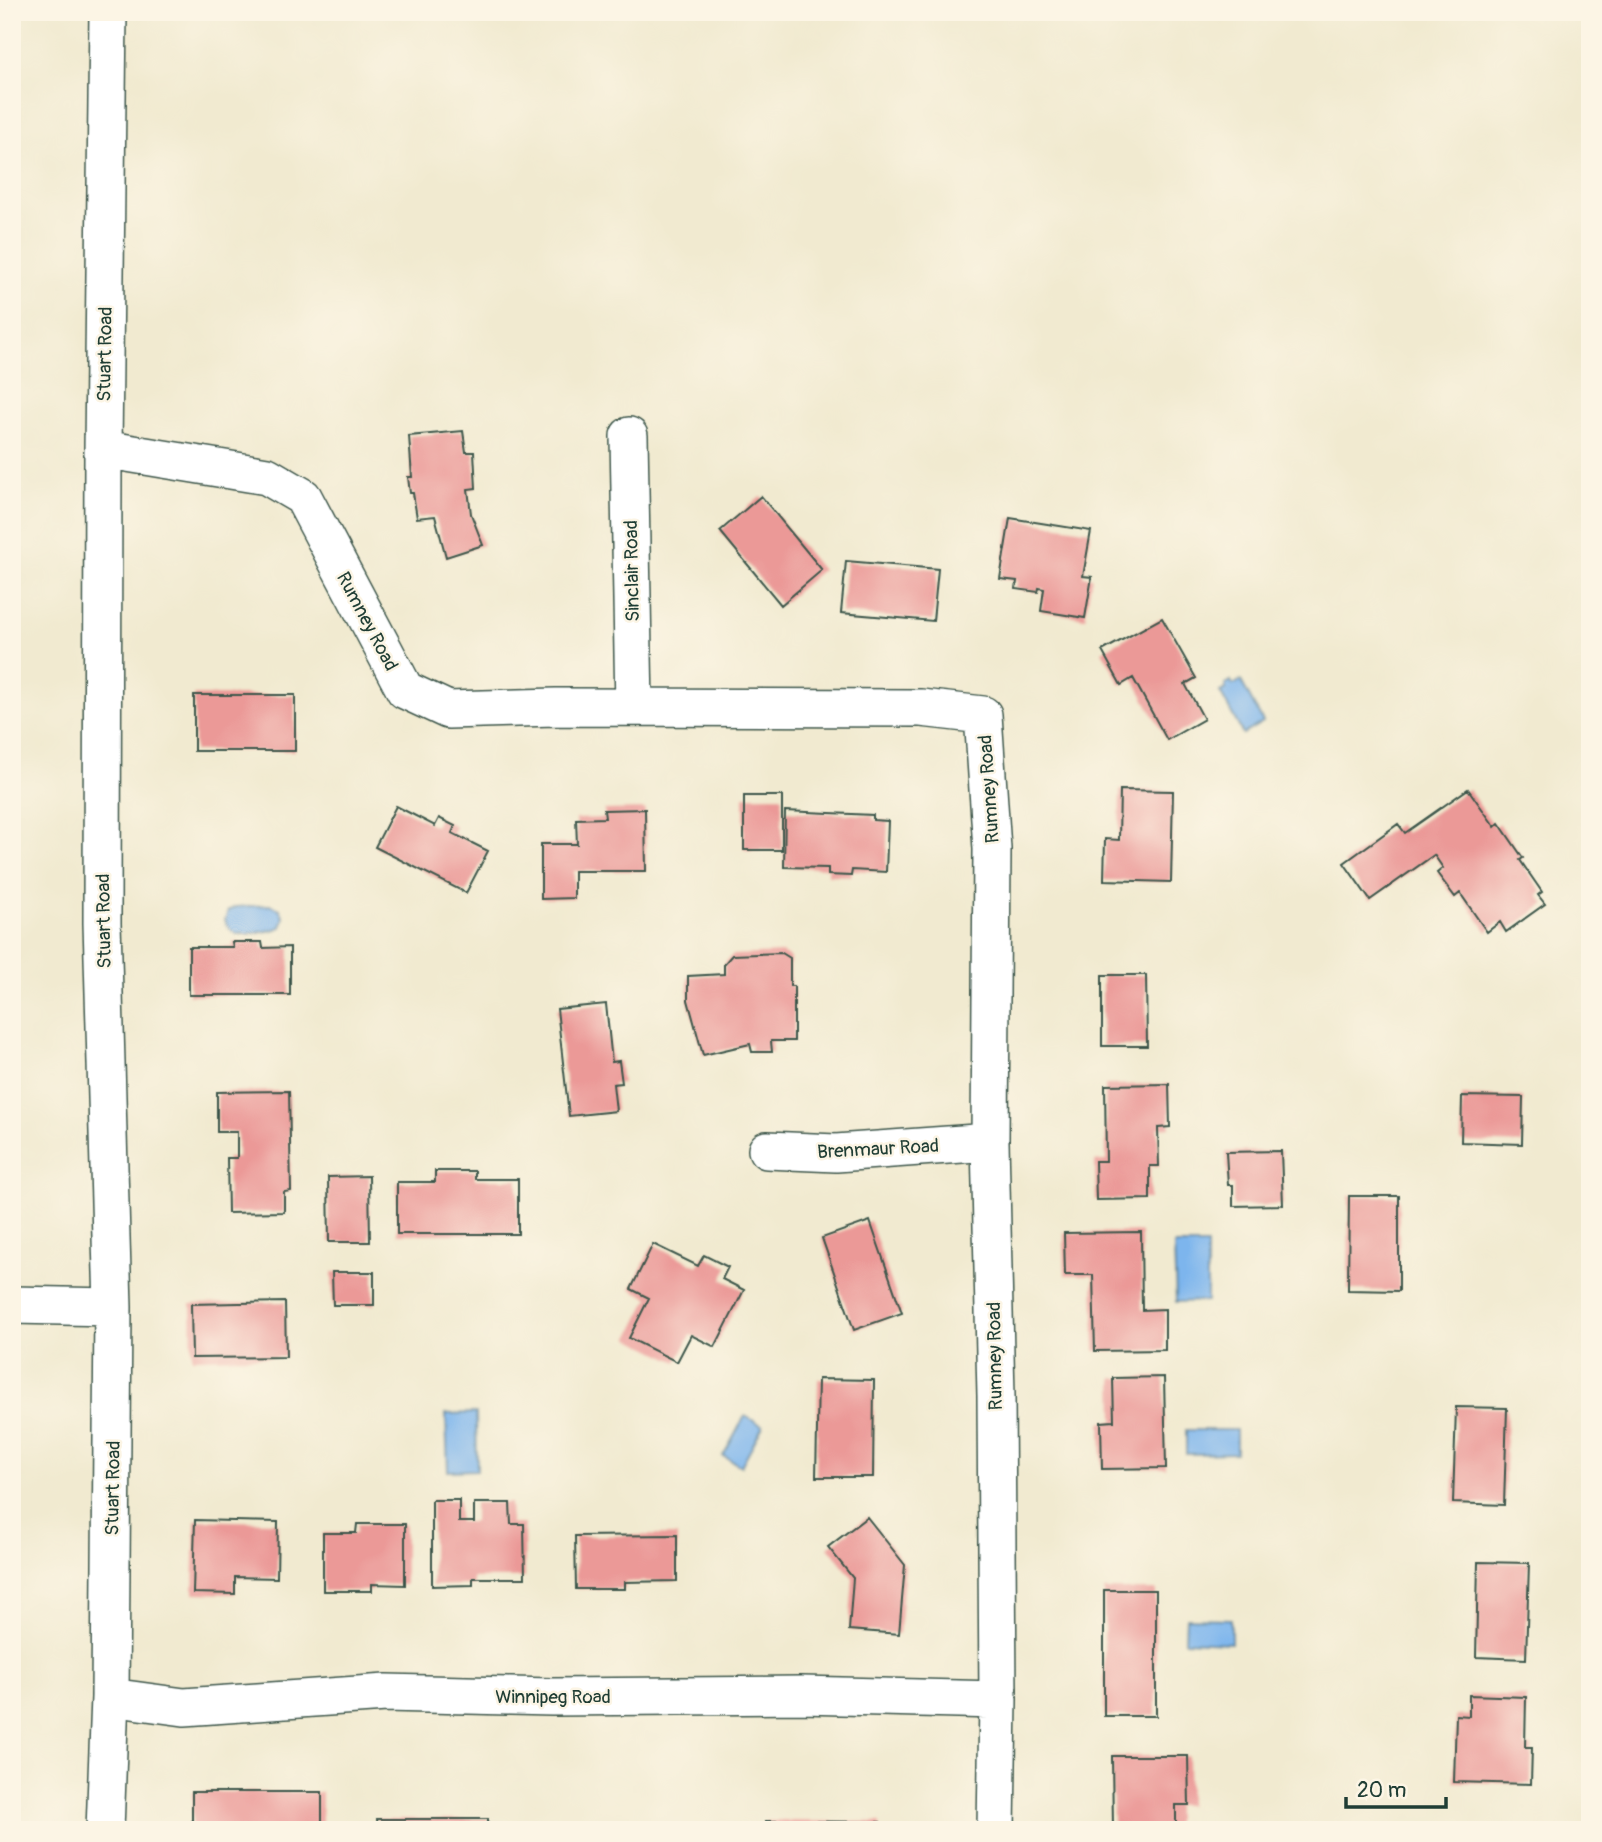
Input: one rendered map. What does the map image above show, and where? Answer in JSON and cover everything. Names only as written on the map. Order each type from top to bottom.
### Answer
[{"type":"street","name":"Stuart Road","points":[[105,1830],[110,1697],[113,1307],[102,923],[103,449],[108,12]]},
{"type":"street","name":"Sinclair Road","points":[[628,436],[634,707]]},
{"type":"street","name":"Rumney Road","points":[[103,449],[267,476],[303,497],[405,690],[448,710],[556,706],[921,708],[983,715],[992,849],[989,1142],[996,1396],[996,1830]]},
{"type":"street","name":"Brenmaur Road","points":[[767,1150],[836,1153],[989,1142]]},
{"type":"street","points":[[12,1305],[113,1307]]},
{"type":"street","name":"Winnipeg Road","points":[[110,1697],[184,1707],[386,1693],[552,1697],[802,1695],[998,1700]]},
{"type":"water","points":[[1231,681],[1233,685],[1241,681],[1263,722],[1243,734],[1220,692],[1226,689],[1225,685]]},
{"type":"water","points":[[271,905],[280,909],[284,918],[281,927],[252,933],[236,933],[225,920],[228,911],[235,907]]},
{"type":"water","points":[[1174,1245],[1207,1245],[1207,1301],[1176,1302]]},
{"type":"water","points":[[476,1413],[477,1470],[448,1471],[446,1414]]},
{"type":"water","points":[[745,1416],[763,1426],[741,1466],[723,1456]]},
{"type":"water","points":[[1186,1430],[1236,1430],[1236,1453],[1186,1454]]},
{"type":"water","points":[[1186,1618],[1231,1619],[1231,1643],[1185,1641]]},
{"type":"building","points":[[463,431],[466,452],[474,452],[476,488],[468,489],[471,514],[483,545],[446,557],[435,516],[417,518],[408,477],[412,477],[409,436]]},
{"type":"building","points":[[761,496],[822,570],[781,605],[720,531]]},
{"type":"building","points":[[1010,518],[1091,531],[1083,576],[1092,577],[1085,618],[1041,611],[1044,589],[1039,588],[1038,592],[1016,589],[1017,581],[1000,579]]},
{"type":"building","points":[[846,561],[938,569],[933,621],[841,613]]},
{"type":"building","points":[[1162,618],[1196,678],[1185,684],[1204,719],[1167,740],[1133,678],[1121,685],[1102,651]]},
{"type":"building","points":[[194,695],[295,695],[295,751],[194,751]]},
{"type":"building","points":[[1468,789],[1495,827],[1499,823],[1523,858],[1520,860],[1542,892],[1538,895],[1545,904],[1506,932],[1500,922],[1487,932],[1460,893],[1455,897],[1437,873],[1443,868],[1434,855],[1370,900],[1344,863],[1398,824],[1405,833]]},
{"type":"building","points":[[1120,790],[1173,791],[1171,882],[1104,880],[1105,839],[1119,840]]},
{"type":"building","points":[[744,796],[782,796],[782,850],[744,850]]},
{"type":"building","points":[[396,806],[435,826],[439,818],[455,826],[452,833],[488,851],[466,893],[375,847]]},
{"type":"building","points":[[645,809],[646,871],[574,871],[574,898],[541,899],[541,844],[577,844],[576,819],[605,818],[604,810]]},
{"type":"building","points":[[785,811],[873,815],[873,820],[888,821],[886,872],[852,870],[851,876],[828,875],[828,868],[784,867]]},
{"type":"building","points":[[232,942],[262,942],[263,948],[290,947],[290,995],[189,995],[189,947],[233,947]]},
{"type":"building","points":[[782,953],[790,958],[790,986],[794,986],[794,1041],[771,1041],[772,1052],[752,1052],[750,1044],[703,1055],[688,1000],[688,976],[724,974],[724,964],[732,955]]},
{"type":"building","points":[[1102,975],[1146,975],[1147,1046],[1102,1046]]},
{"type":"building","points":[[606,1004],[612,1062],[619,1061],[622,1083],[613,1084],[616,1111],[569,1116],[557,1009]]},
{"type":"building","points":[[1169,1084],[1170,1127],[1158,1128],[1159,1166],[1150,1166],[1150,1199],[1096,1200],[1095,1161],[1106,1161],[1105,1085]]},
{"type":"building","points":[[289,1091],[291,1191],[284,1192],[284,1212],[228,1213],[227,1158],[237,1158],[237,1132],[217,1132],[217,1092]]},
{"type":"building","points":[[1462,1096],[1523,1097],[1522,1144],[1461,1142]]},
{"type":"building","points":[[1281,1151],[1283,1205],[1233,1206],[1233,1185],[1228,1185],[1226,1152]]},
{"type":"building","points":[[435,1171],[475,1171],[475,1179],[518,1179],[518,1234],[397,1234],[397,1182],[435,1182]]},
{"type":"building","points":[[369,1176],[370,1242],[329,1242],[328,1177]]},
{"type":"building","points":[[1349,1196],[1399,1196],[1399,1291],[1348,1290]]},
{"type":"building","points":[[870,1221],[902,1313],[854,1330],[822,1238]]},
{"type":"building","points":[[1141,1232],[1142,1310],[1165,1309],[1165,1350],[1095,1351],[1093,1275],[1065,1275],[1064,1233]]},
{"type":"building","points":[[653,1244],[698,1266],[704,1255],[728,1267],[722,1279],[744,1290],[715,1347],[691,1335],[677,1362],[629,1338],[649,1298],[631,1289]]},
{"type":"building","points":[[332,1272],[374,1272],[374,1305],[333,1305]]},
{"type":"building","points":[[285,1302],[286,1357],[192,1358],[191,1304]]},
{"type":"building","points":[[1164,1377],[1166,1468],[1102,1469],[1101,1422],[1114,1421],[1113,1378]]},
{"type":"building","points":[[818,1379],[874,1380],[873,1477],[816,1477]]},
{"type":"building","points":[[1456,1407],[1507,1408],[1504,1505],[1453,1503]]},
{"type":"building","points":[[432,1500],[459,1500],[459,1522],[474,1522],[474,1503],[510,1503],[511,1524],[524,1524],[525,1578],[473,1578],[473,1585],[432,1586]]},
{"type":"building","points":[[867,1517],[905,1565],[899,1634],[849,1630],[853,1578],[828,1547]]},
{"type":"building","points":[[195,1520],[278,1522],[277,1578],[235,1577],[235,1594],[193,1593]]},
{"type":"building","points":[[357,1524],[405,1524],[405,1585],[372,1584],[372,1591],[323,1591],[323,1533],[356,1533]]},
{"type":"building","points":[[677,1535],[677,1581],[625,1582],[625,1589],[576,1589],[575,1536]]},
{"type":"building","points":[[1478,1562],[1529,1563],[1526,1659],[1476,1657]]},
{"type":"building","points":[[1104,1590],[1156,1590],[1156,1716],[1104,1716]]},
{"type":"building","points":[[1469,1695],[1526,1697],[1525,1747],[1532,1747],[1531,1784],[1454,1782],[1456,1715],[1469,1716]]},
{"type":"building","points":[[1112,1756],[1188,1756],[1189,1805],[1176,1805],[1176,1830],[1113,1828]]},
{"type":"building","points":[[192,1792],[322,1792],[322,1830],[192,1830]]},
{"type":"building","points":[[377,1819],[488,1819],[488,1830],[378,1830]]},
{"type":"building","points":[[766,1821],[880,1822],[880,1830],[766,1830]]},
{"type":"building","points":[[520,1826],[598,1826],[598,1830],[520,1830]]}]
